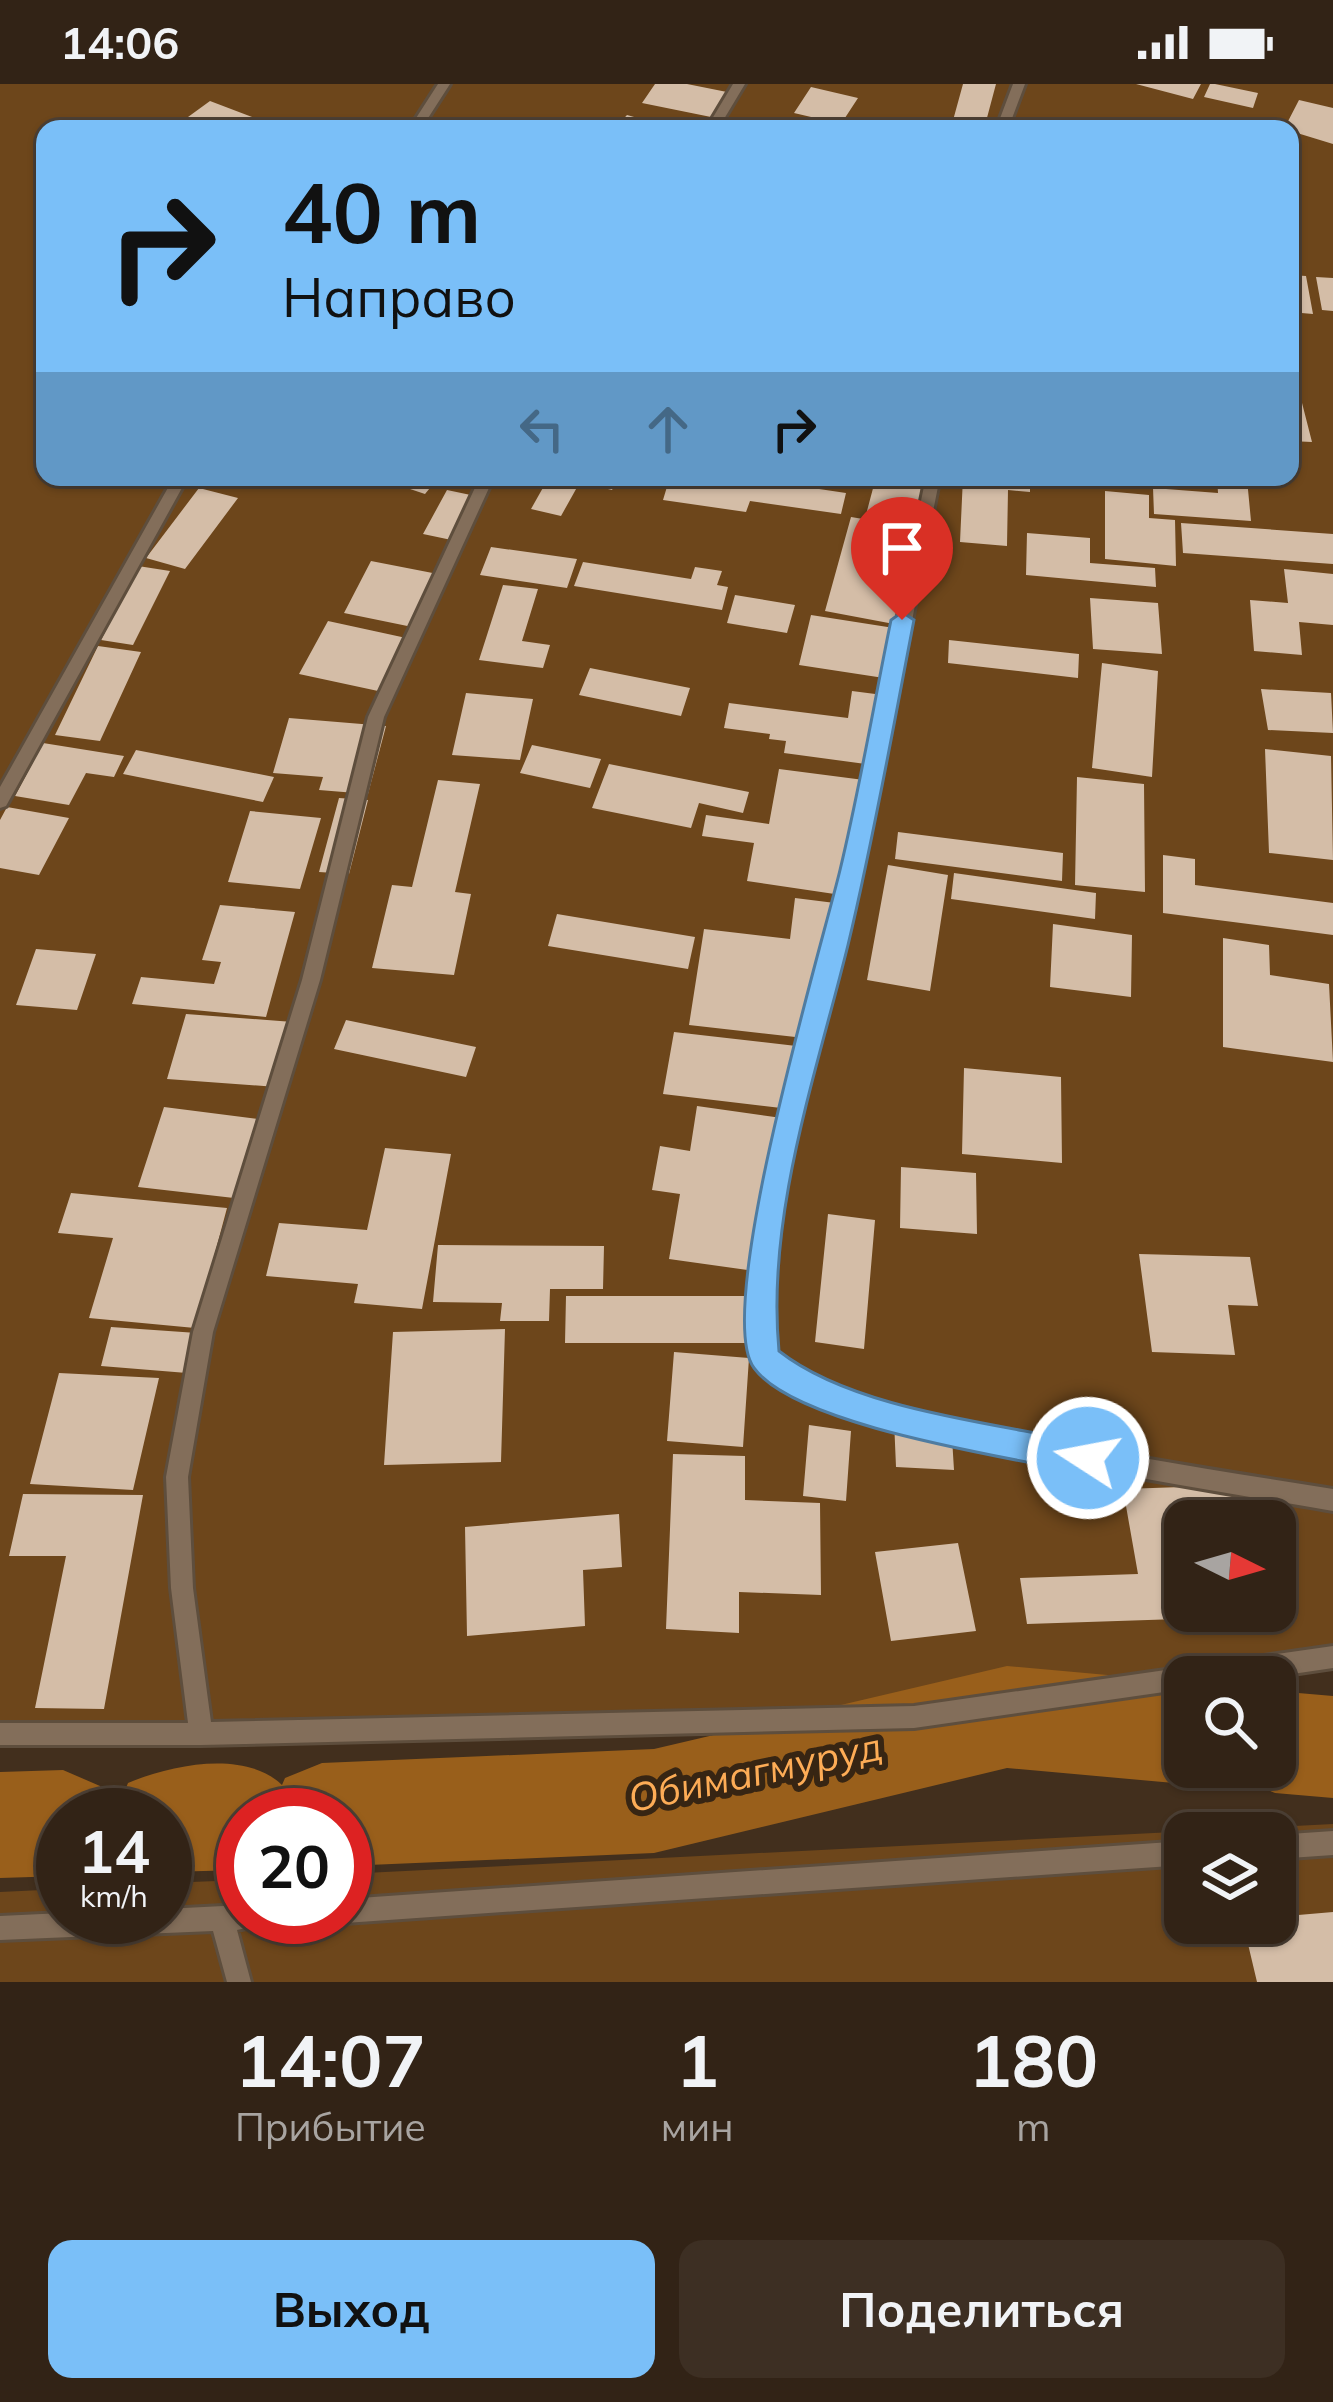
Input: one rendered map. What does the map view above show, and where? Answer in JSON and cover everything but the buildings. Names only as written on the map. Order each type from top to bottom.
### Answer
[{"type":"lane","points":[[421,120],[444,84]]},
{"type":"lane","points":[[717,120],[739,84]]},
{"type":"lane","points":[[1006,120],[1019,84]]},
{"type":"lane","points":[[0,802],[176,486]]},
{"type":"lane","points":[[201,1734],[182,1588],[177,1478],[203,1332],[311,980],[376,717],[483,486]]},
{"type":"lane","points":[[931,486],[854,866],[779,1170],[760,1303],[765,1358],[795,1383],[868,1411],[1048,1451],[1333,1500]]},
{"type":"lane","points":[[1296,1663],[1333,1658]]},
{"type":"lane","points":[[0,1733],[201,1734],[914,1717],[1164,1681]]},
{"type":"lane","points":[[1296,1846],[1333,1843]]},
{"type":"lane","points":[[372,1909],[1164,1854]]},
{"type":"lane","points":[[0,1928],[216,1919]]},
{"type":"lane","points":[[228,1944],[238,1982]]},
{"type":"shaded area","points":[[0,84],[1333,84],[1333,1657],[1296,1662],[1296,1656],[1164,1656],[1164,1681],[914,1717],[0,1734]]},
{"type":"shaded area","points":[[1333,1824],[1333,1982],[0,1982],[0,1892],[36,1890],[36,1944],[192,1944],[192,1882],[216,1881],[216,1944],[372,1944],[372,1873],[1164,1833],[1164,1944],[1296,1944],[1296,1826]]},
{"type":"waterway","name":"Обимагмуруд","points":[[372,1813],[654,1801],[1007,1717],[1164,1731]]},
{"type":"waterway","name":"Обимагмуруд","points":[[1296,1744],[1333,1747]]},
{"type":"waterway","name":"Обимагмуруд","points":[[192,1819],[216,1819]]},
{"type":"waterway","name":"Обимагмуруд","points":[[0,1825],[36,1824]]},
{"type":"route","points":[[902,620],[854,866],[779,1170],[760,1303],[765,1358],[795,1383],[868,1411],[1088,1458]]}]
